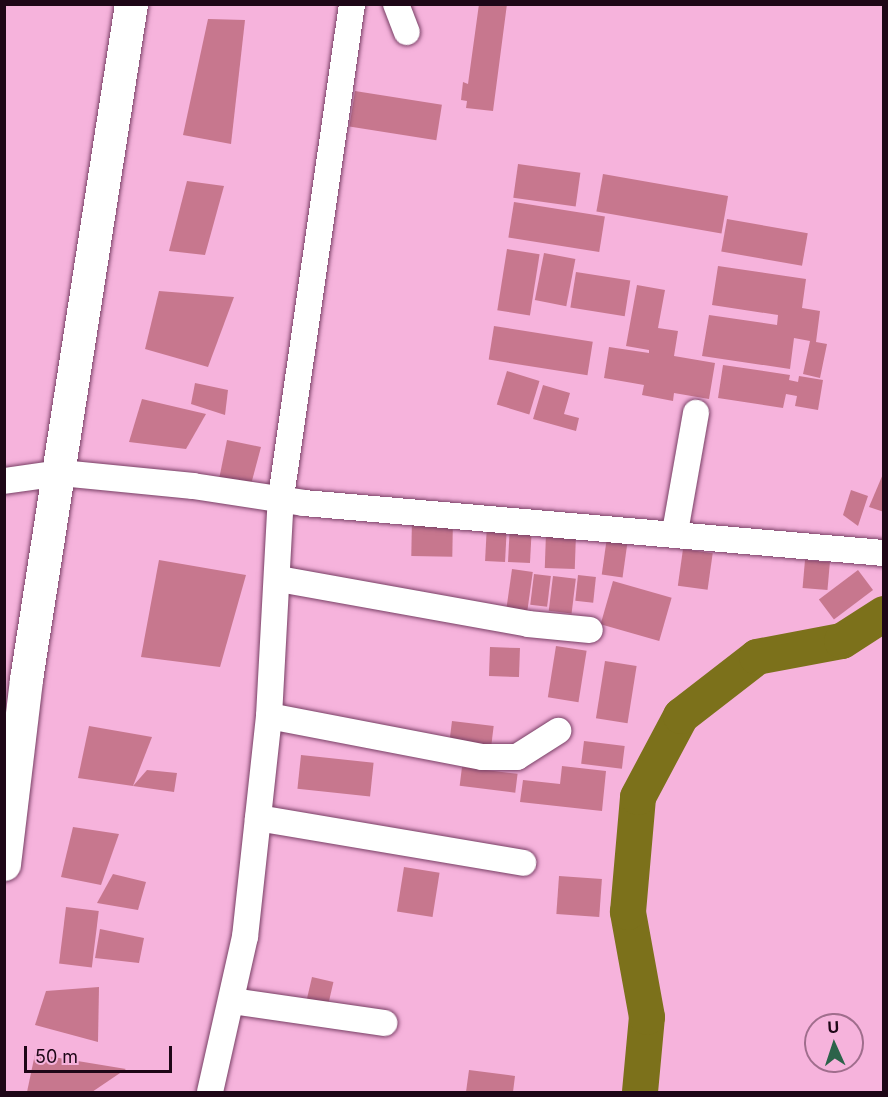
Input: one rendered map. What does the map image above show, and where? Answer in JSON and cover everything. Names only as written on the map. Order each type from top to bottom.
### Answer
[{"type":"main road","points":[[4,864],[26,679],[61,473],[83,295],[131,4]]},
{"type":"street","points":[[210,1092],[245,937],[269,716],[279,579],[281,497],[352,4]]},
{"type":"street","points":[[396,4],[406,32]]},
{"type":"street","points":[[675,532],[696,413]]},
{"type":"street","points":[[4,481],[61,473],[281,497],[304,503],[675,532],[884,553]]},
{"type":"street","points":[[279,579],[528,624],[590,630]]},
{"type":"street","points":[[269,716],[482,757],[517,757],[558,731]]},
{"type":"street","points":[[258,818],[523,862]]},
{"type":"street","points":[[232,1001],[384,1023]]},
{"type":"building","points":[[479,4],[507,4],[493,111],[466,108],[467,101],[461,100],[463,82],[468,84]]},
{"type":"building","points":[[208,19],[245,20],[231,144],[183,135]]},
{"type":"building","points":[[355,91],[442,105],[436,140],[349,127]]},
{"type":"building","points":[[518,164],[580,173],[576,206],[513,198]]},
{"type":"building","points":[[603,174],[728,196],[721,233],[596,211]]},
{"type":"building","points":[[187,181],[224,186],[205,255],[169,251]]},
{"type":"building","points":[[514,202],[605,216],[599,252],[508,238]]},
{"type":"building","points":[[727,219],[808,233],[802,266],[721,251]]},
{"type":"building","points":[[507,249],[540,254],[530,315],[497,310]]},
{"type":"building","points":[[544,253],[575,259],[566,306],[535,300]]},
{"type":"building","points":[[718,266],[806,279],[802,308],[820,311],[816,342],[827,344],[820,378],[803,374],[810,341],[794,338],[790,369],[702,356],[709,315],[777,325],[778,315],[712,305]]},
{"type":"building","points":[[576,272],[630,281],[625,316],[570,308]]},
{"type":"building","points":[[637,285],[665,290],[658,328],[678,331],[674,356],[715,363],[709,399],[674,393],[673,401],[642,395],[644,385],[604,378],[609,347],[649,353],[649,350],[626,346]]},
{"type":"building","points":[[159,291],[234,297],[208,367],[145,349]]},
{"type":"building","points":[[494,326],[593,342],[587,375],[489,360]]},
{"type":"building","points":[[723,365],[790,375],[789,380],[798,382],[799,376],[823,380],[818,410],[795,406],[797,396],[786,394],[783,408],[718,398]]},
{"type":"building","points":[[507,371],[540,381],[529,414],[497,404]]},
{"type":"building","points":[[195,383],[228,390],[225,415],[191,404]]},
{"type":"building","points":[[543,385],[570,393],[564,414],[579,418],[576,431],[533,419]]},
{"type":"building","points":[[142,399],[206,414],[186,449],[129,442]]},
{"type":"building","points":[[227,440],[261,447],[249,492],[217,489]]},
{"type":"building","points":[[884,474],[884,512],[869,507]]},
{"type":"building","points":[[851,490],[868,496],[858,526],[843,515]]},
{"type":"building","points":[[412,516],[453,517],[452,557],[411,556]]},
{"type":"building","points":[[487,524],[507,525],[505,562],[485,561]]},
{"type":"building","points":[[510,524],[532,525],[530,563],[508,562]]},
{"type":"building","points":[[608,530],[629,533],[623,577],[602,575]]},
{"type":"building","points":[[546,533],[576,534],[575,569],[545,568]]},
{"type":"building","points":[[683,549],[713,553],[708,590],[678,586]]},
{"type":"building","points":[[159,560],[246,575],[220,667],[141,657]]},
{"type":"building","points":[[805,560],[830,562],[827,590],[803,588]]},
{"type":"building","points":[[512,569],[533,572],[527,614],[506,611]]},
{"type":"building","points":[[858,570],[873,590],[834,619],[819,599]]},
{"type":"building","points":[[534,574],[551,576],[547,607],[530,605]]},
{"type":"building","points":[[578,575],[596,577],[593,603],[575,601]]},
{"type":"building","points":[[553,576],[576,579],[572,614],[549,611]]},
{"type":"building","points":[[613,581],[672,598],[659,641],[601,624]]},
{"type":"building","points":[[556,646],[587,651],[578,702],[548,697]]},
{"type":"building","points":[[490,647],[520,648],[519,677],[489,676]]},
{"type":"building","points":[[605,661],[637,666],[628,723],[596,718]]},
{"type":"building","points":[[452,721],[494,726],[491,749],[449,744]]},
{"type":"building","points":[[89,726],[152,737],[133,786],[78,778]]},
{"type":"building","points":[[584,741],[625,746],[622,769],[581,764]]},
{"type":"building","points":[[301,755],[374,763],[370,796],[297,789]]},
{"type":"building","points":[[562,766],[606,771],[602,811],[520,802],[523,780],[560,784]]},
{"type":"building","points":[[462,767],[518,774],[515,793],[460,786]]},
{"type":"building","points":[[147,770],[177,773],[174,792],[133,786]]},
{"type":"building","points":[[73,827],[119,834],[101,885],[61,877]]},
{"type":"building","points":[[404,867],[440,873],[433,917],[397,911]]},
{"type":"building","points":[[113,874],[146,882],[138,910],[97,903]]},
{"type":"building","points":[[559,876],[602,879],[599,917],[556,914]]},
{"type":"building","points":[[66,907],[99,911],[92,968],[59,964]]},
{"type":"building","points":[[100,929],[144,938],[139,963],[95,958]]},
{"type":"building","points":[[312,977],[333,982],[328,1006],[306,1001]]},
{"type":"building","points":[[99,987],[98,1042],[35,1025],[46,991]]},
{"type":"building","points":[[35,1054],[126,1069],[92,1092],[27,1092]]},
{"type":"building","points":[[469,1070],[515,1076],[513,1092],[466,1092]]},
{"type":"waterway","points":[[640,1092],[647,1017],[628,912],[638,797],[681,716],[757,657],[842,641],[884,614]]}]
